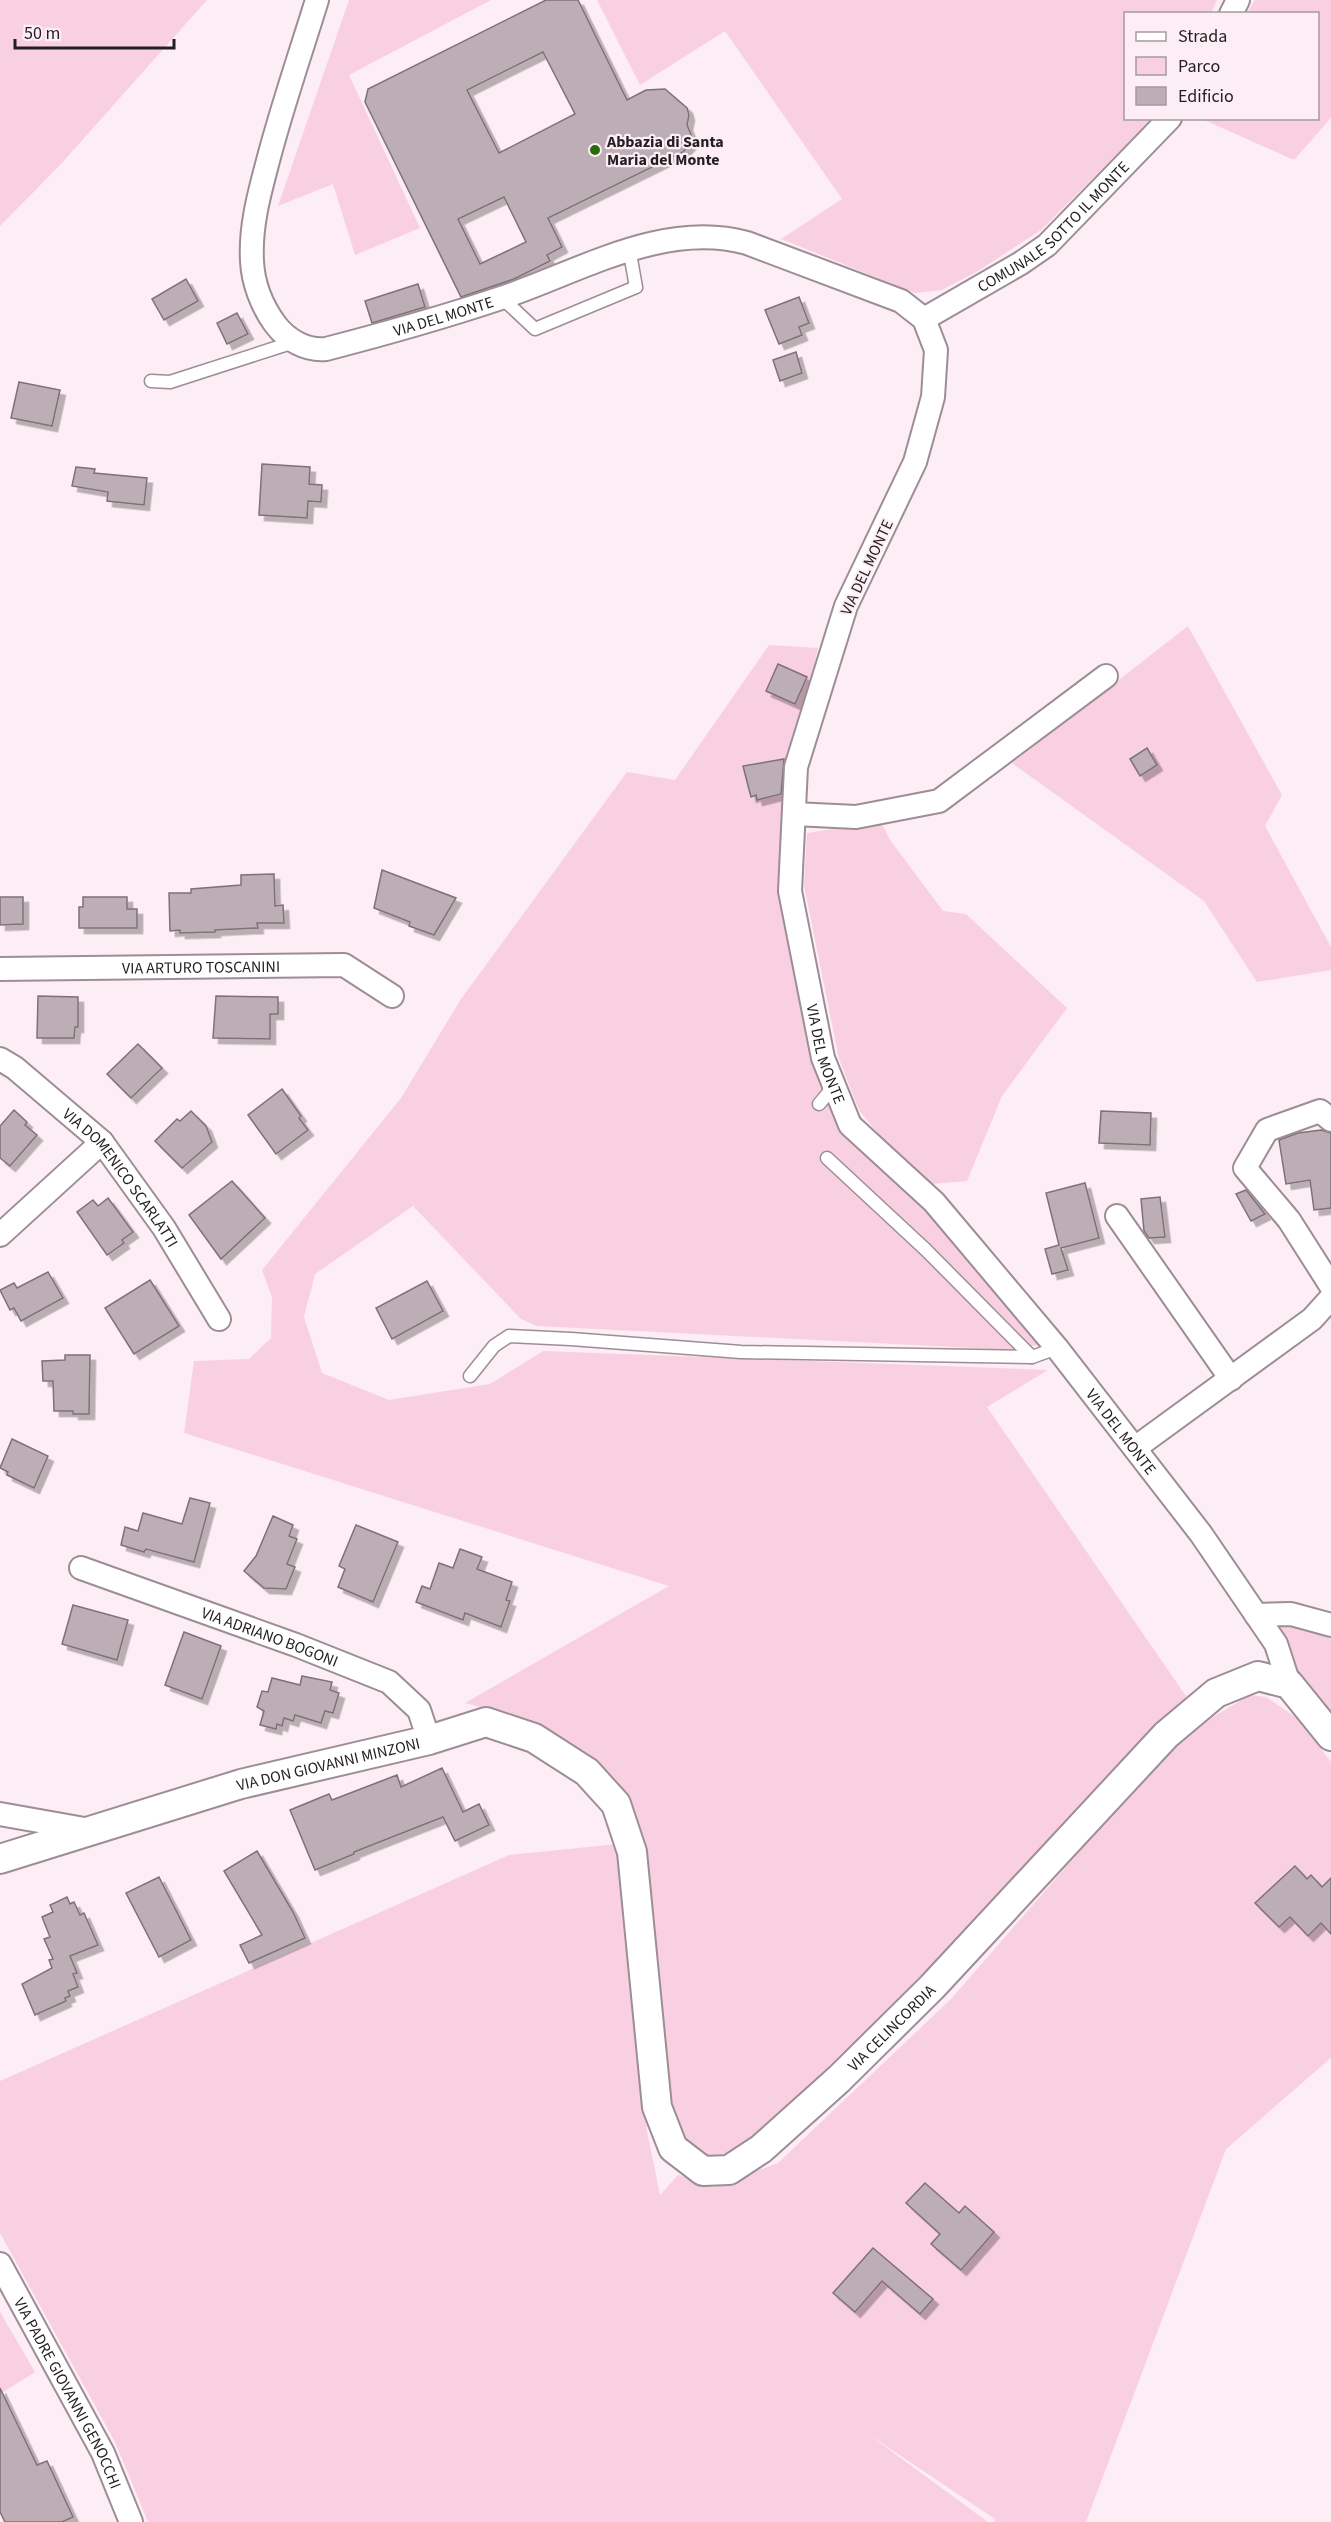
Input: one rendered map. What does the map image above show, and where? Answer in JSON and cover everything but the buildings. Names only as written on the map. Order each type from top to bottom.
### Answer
[{"type":"street","points":[[294,342],[279,330],[267,312],[257,290],[252,262],[253,225],[277,128],[317,0]]},
{"type":"street","name":"COMUNALE SOTTO IL MONTE","points":[[924,319],[1021,263],[1047,245],[1168,120]]},
{"type":"street","name":"VIA DEL MONTE","points":[[294,342],[314,350],[326,349],[502,298],[630,248],[663,242],[722,237],[747,243],[900,301],[924,319],[936,350],[933,397],[915,462],[846,606],[796,767],[790,891],[823,1058],[850,1125],[933,1202],[1057,1348],[1201,1534],[1276,1644],[1289,1684]]},
{"type":"street","points":[[794,814],[856,817],[939,801],[1106,676]]},
{"type":"street","name":"VIA ARTURO TOSCANINI","points":[[0,969],[344,965],[392,996]]},
{"type":"street","name":"VIA DOMENICO SCARLATTI","points":[[0,1059],[15,1068],[102,1142],[164,1228],[219,1319]]},
{"type":"street","points":[[1331,1120],[1320,1111],[1267,1130],[1245,1168],[1289,1220],[1331,1286]]},
{"type":"street","points":[[0,1235],[102,1142]]},
{"type":"street","points":[[1117,1216],[1231,1379]]},
{"type":"street","points":[[1136,1448],[1312,1319],[1331,1298]]},
{"type":"street","name":"VIA ADRIANO BOGONI","points":[[81,1568],[296,1645],[389,1682],[419,1710],[429,1740]]},
{"type":"street","points":[[1256,1615],[1291,1614],[1331,1625]]},
{"type":"street","name":"VIA CELINCORDIA","points":[[623,1824],[632,1852],[657,2107],[673,2148],[703,2171],[729,2170],[761,2149],[839,2079],[932,1986],[1166,1735],[1216,1694],[1258,1676],[1289,1684]]},
{"type":"street","points":[[1289,1684],[1331,1736]]},
{"type":"street","name":"VIA DON GIOVANNI MINZONI","points":[[0,1859],[241,1784],[429,1740],[486,1722],[534,1738],[587,1772],[616,1804],[623,1824]]},
{"type":"street","points":[[0,1814],[92,1831]]},
{"type":"street","name":"VIA PADRE GIOVANNI GENOCCHI","points":[[0,2264],[104,2453],[131,2522]]},
{"type":"lane","points":[[502,298],[535,329],[636,287],[630,248]]},
{"type":"lane","points":[[151,381],[170,382],[294,342]]},
{"type":"lane","points":[[819,1104],[830,1091],[823,1058]]},
{"type":"lane","points":[[827,1158],[926,1250],[1032,1357]]},
{"type":"lane","points":[[470,1376],[494,1346],[509,1336],[741,1352],[1032,1357],[1057,1348]]},
{"type":"green space","points":[[0,0],[207,0],[61,164],[0,226]]},
{"type":"green space","points":[[349,0],[491,0],[349,75],[420,228],[355,255],[333,184],[278,206]]},
{"type":"green space","points":[[597,0],[1217,0],[1211,12],[1124,12],[1124,120],[1151,120],[1041,230],[978,271],[942,290],[915,293],[781,239],[842,199],[725,31],[640,85]]},
{"type":"green space","points":[[1255,0],[1331,0],[1331,118],[1294,160],[1204,120],[1319,120],[1319,12],[1248,12]]},
{"type":"green space","points":[[1188,626],[1282,795],[1265,826],[1331,947],[1331,970],[1257,982],[1204,901],[1012,763]]},
{"type":"green space","points":[[769,645],[818,648],[799,732],[786,811],[779,895],[813,1065],[842,1130],[935,1218],[1038,1345],[1012,1350],[537,1326],[521,1319],[413,1206],[315,1274],[304,1317],[322,1373],[389,1400],[490,1384],[543,1351],[1048,1370],[987,1407],[1188,1699],[930,1975],[744,2149],[708,2157],[682,2137],[666,2098],[637,1835],[585,1757],[537,1723],[465,1703],[669,1586],[184,1433],[194,1361],[249,1359],[271,1338],[272,1297],[262,1270],[401,1098],[461,999],[627,772],[675,780]]},
{"type":"green space","points":[[881,822],[890,840],[943,911],[966,914],[1067,1008],[1002,1096],[967,1181],[931,1184],[899,1160],[859,1110],[839,1059],[804,885],[807,833]]},
{"type":"green space","points":[[1294,1622],[1331,1632],[1331,1714],[1302,1679],[1277,1629]]},
{"type":"green space","points":[[1250,1695],[1266,1697],[1297,1718],[1331,1762],[1331,2058],[1226,2149],[1086,2522],[994,2522],[995,2519],[868,2434],[988,2522],[148,2522],[115,2442],[0,2233],[0,2081],[509,1855],[618,1844],[647,2131],[660,2195],[678,2175],[714,2187],[778,2163],[951,1999],[1144,1777],[1191,1730]]},
{"type":"green space","points":[[0,2312],[35,2372],[0,2394]]},
{"type":"place","name":"Abbazia di Santa Maria del Monte","points":[[595,150]]}]
